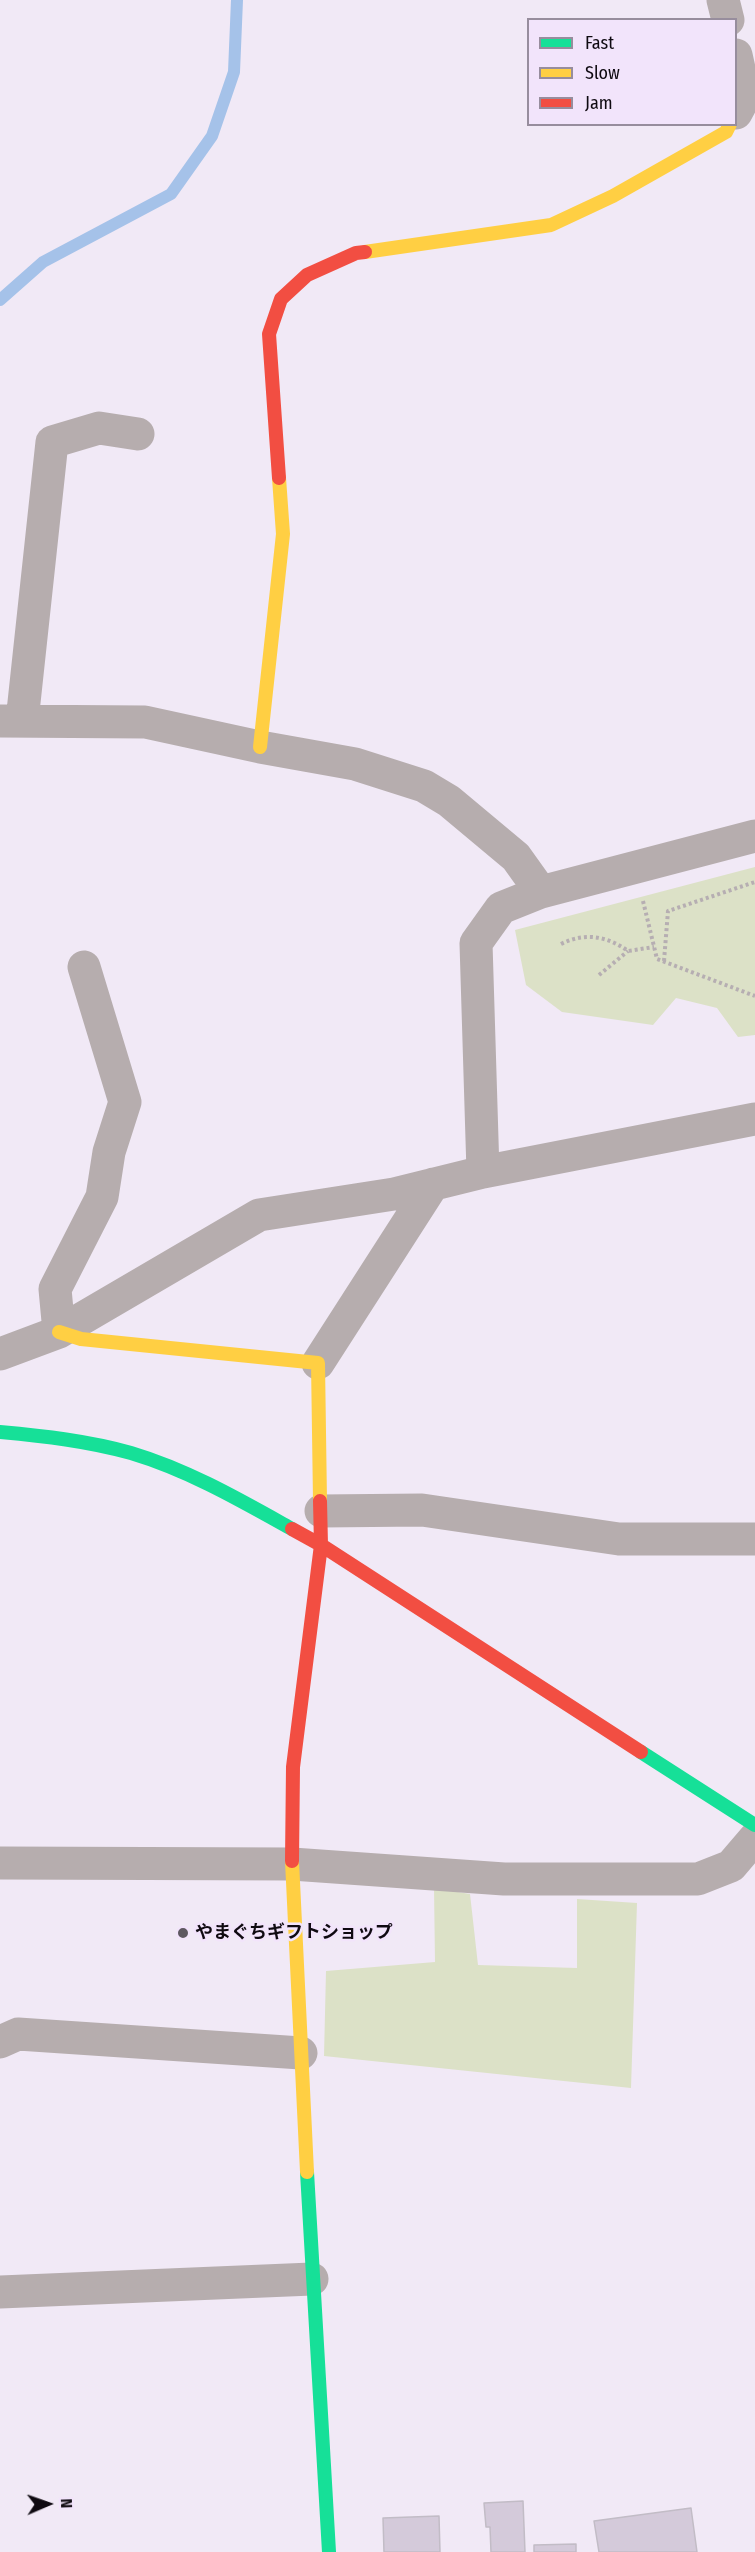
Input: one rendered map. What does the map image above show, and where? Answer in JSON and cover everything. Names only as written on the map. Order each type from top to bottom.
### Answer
[{"type":"street","points":[[723,0],[728,18]]},
{"type":"street","points":[[737,63],[745,96],[737,110]]},
{"type":"street","points":[[261,747],[283,534],[269,334],[281,299],[307,275],[356,253],[551,225],[613,196],[726,132],[729,126]]},
{"type":"street","points":[[138,434],[99,428],[52,442],[11,721],[145,722],[355,764],[424,786],[449,801],[516,857],[541,892]]},
{"type":"street","points":[[483,1172],[476,943],[501,908],[541,892],[755,836]]},
{"type":"street","points":[[58,1332],[55,1289],[102,1197],[109,1152],[125,1102],[84,967]]},
{"type":"street","points":[[0,1354],[58,1332],[259,1215],[394,1194],[483,1172],[755,1119]]},
{"type":"street","points":[[329,2552],[312,2279],[292,1864],[293,1767],[321,1545],[318,1362],[433,1184]]},
{"type":"street","points":[[58,1332],[81,1339],[318,1362]]},
{"type":"street","points":[[0,1432],[56,1437],[131,1453],[206,1482],[321,1545],[755,1825]]},
{"type":"street","points":[[321,1511],[422,1510],[619,1539],[755,1539]]},
{"type":"street","points":[[0,1863],[292,1864],[504,1879],[698,1879],[730,1866],[755,1838]]},
{"type":"street","points":[[0,2042],[18,2034],[301,2053]]},
{"type":"street","points":[[0,2292],[312,2279]]},
{"type":"path","points":[[664,961],[668,911],[755,882]]},
{"type":"path","points":[[643,901],[657,959],[755,996]]},
{"type":"path","points":[[561,944],[587,936],[616,943],[628,951]]},
{"type":"path","points":[[599,975],[628,951],[654,947]]},
{"type":"green space","points":[[755,867],[755,1035],[738,1037],[717,1008],[676,998],[653,1025],[562,1012],[526,985],[515,930]]},
{"type":"green space","points":[[434,1888],[470,1894],[478,1965],[577,1968],[577,1899],[637,1903],[631,2088],[324,2056],[326,1971],[435,1962]]},
{"type":"building","points":[[523,2501],[525,2552],[491,2552],[490,2527],[486,2527],[484,2503]]},
{"type":"building","points":[[691,2508],[697,2552],[599,2552],[594,2521]]},
{"type":"building","points":[[439,2516],[440,2552],[384,2552],[383,2518]]},
{"type":"building","points":[[576,2544],[576,2552],[534,2552],[534,2545]]},
{"type":"waterway","points":[[0,300],[43,262],[171,194],[212,136],[234,72],[237,0]]},
{"type":"traffic: fast","points":[[0,1432],[82,1442],[131,1453],[213,1486],[292,1529]]},
{"type":"traffic: fast","points":[[641,1752],[755,1825]]},
{"type":"traffic: fast","points":[[307,2172],[329,2552]]},
{"type":"traffic: slow","points":[[365,252],[551,225],[613,196],[726,132],[729,126]]},
{"type":"traffic: slow","points":[[260,747],[283,534],[279,478]]},
{"type":"traffic: slow","points":[[59,1332],[81,1339],[318,1363],[320,1501]]},
{"type":"traffic: slow","points":[[292,1861],[307,2172]]},
{"type":"traffic: jam","points":[[279,478],[269,334],[281,299],[307,275],[356,253],[365,252]]},
{"type":"traffic: jam","points":[[292,1861],[293,1767],[321,1545],[320,1501]]},
{"type":"traffic: jam","points":[[292,1529],[321,1545],[641,1752]]},
{"type":"place","name":"やまぐちギフトショップ","points":[[183,1933]]}]
